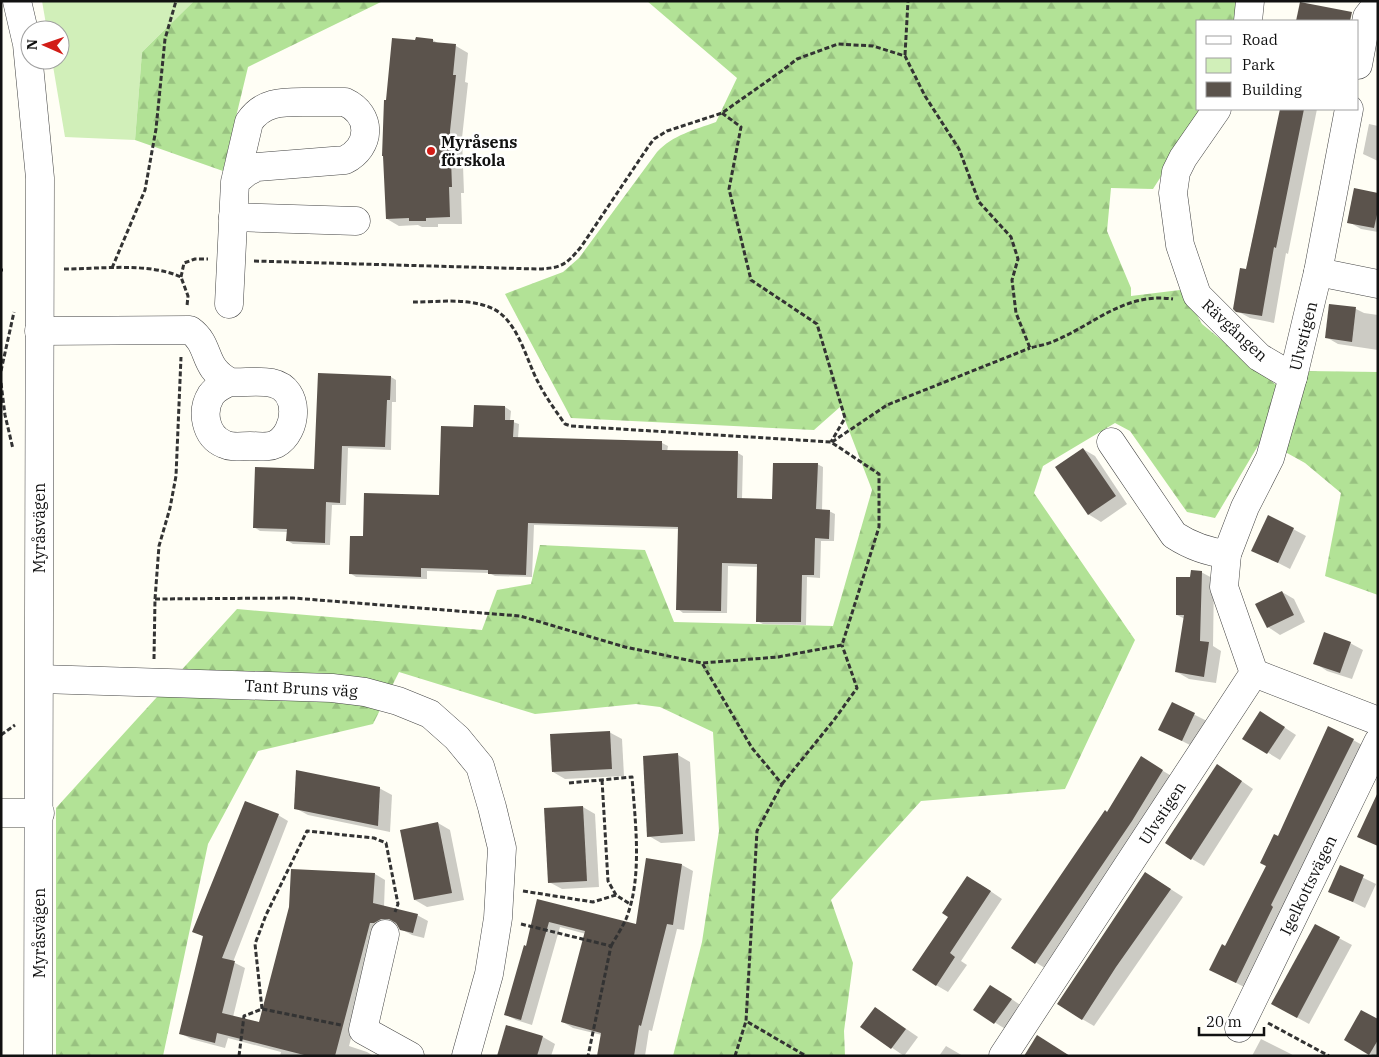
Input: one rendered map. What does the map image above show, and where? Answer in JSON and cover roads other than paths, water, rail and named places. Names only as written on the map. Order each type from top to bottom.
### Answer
[{"type":"street","name":"Myråsvägen","points":[[17,1],[26,44],[40,178],[38,1056]]},
{"type":"street","points":[[1248,20],[1250,1]]},
{"type":"street","points":[[1359,60],[1367,17],[1378,3]]},
{"type":"street","points":[[229,304],[235,182],[249,122],[254,114],[262,108],[279,102],[346,102],[353,105],[364,118],[366,127],[360,148],[353,156],[345,160],[256,167],[235,182]]},
{"type":"street","name":"Rävgången","points":[[1217,110],[1183,158],[1176,172],[1173,193],[1180,245],[1197,295],[1258,357],[1293,377]]},
{"type":"street","name":"Ulvstigen","points":[[1003,1056],[1254,673],[1224,587],[1227,554],[1245,507],[1270,458],[1293,377],[1318,272],[1349,110]]},
{"type":"street","points":[[233,217],[356,220]]},
{"type":"street","points":[[1318,272],[1378,284]]},
{"type":"street","points":[[39,331],[190,330],[200,339],[211,367],[219,376],[230,382]]},
{"type":"street","points":[[1111,442],[1174,535],[1189,545],[1212,553],[1227,554]]},
{"type":"street","points":[[1254,673],[1378,721]]},
{"type":"street","name":"Tant Bruns väg","points":[[40,679],[340,689],[365,692],[398,700],[430,714],[457,738],[480,766],[502,848],[498,918],[490,974],[466,1056]]},
{"type":"street","name":"Igelkottsvägen","points":[[1243,1020],[1378,742]]},
{"type":"street","points":[[1,813],[40,813]]},
{"type":"street","points":[[385,934],[364,1030],[410,1056]]},
{"type":"place","name":"Myråsens förskola","points":[[431,151]]}]
